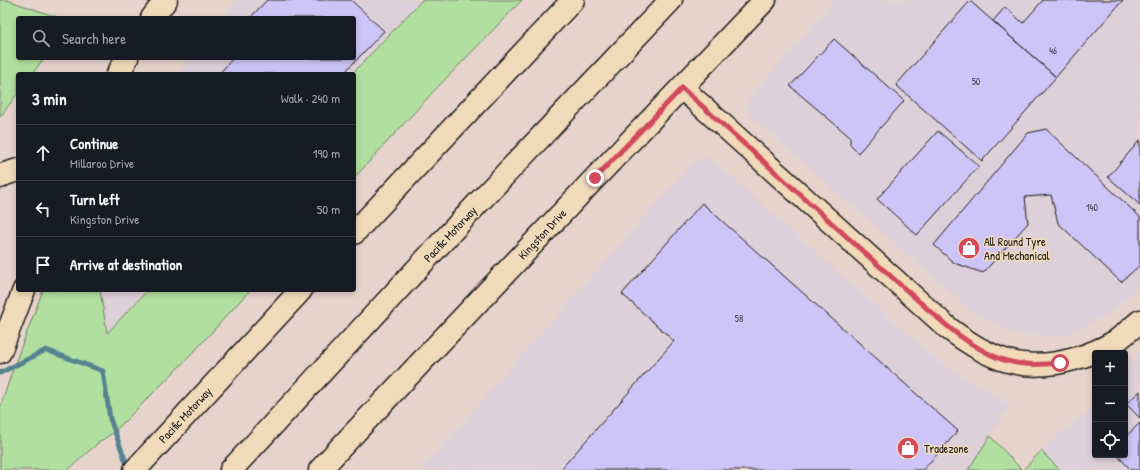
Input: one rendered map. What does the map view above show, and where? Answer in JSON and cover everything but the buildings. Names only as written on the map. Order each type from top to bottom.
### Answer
[{"type":"main road","points":[[154,16],[166,0]]},
{"type":"main road","points":[[356,231],[573,0]]},
{"type":"main road","name":"Pacific Motorway","points":[[231,470],[478,203],[671,0]]},
{"type":"main road","name":"Kingston Drive","points":[[320,470],[430,352],[765,0]]},
{"type":"main road","points":[[119,72],[126,60]]},
{"type":"main road","points":[[682,88],[948,328],[982,351],[1000,359],[1017,364],[1060,363],[1090,354],[1116,341],[1140,321]]},
{"type":"main road","points":[[0,177],[16,171]]},
{"type":"main road","points":[[0,352],[23,292]]},
{"type":"main road","name":"Pacific Motorway","points":[[135,470],[299,292]]},
{"type":"shaded area","points":[[237,0],[422,0],[354,72],[178,72],[187,60],[356,60],[356,16],[224,16]]},
{"type":"shaded area","points":[[835,0],[1140,0],[1140,287],[1111,313],[1064,336],[1017,335],[973,313],[753,119],[747,110],[746,103],[752,94]]},
{"type":"shaded area","points":[[707,156],[939,361],[1010,405],[968,470],[420,470],[691,164],[697,159]]},
{"type":"shaded area","points":[[100,292],[146,292],[107,333]]},
{"type":"shaded area","points":[[1140,353],[1140,470],[1060,470],[1041,451],[1092,407],[1092,458],[1128,458],[1128,363]]},
{"type":"green space","points":[[0,0],[7,0],[54,16],[16,16],[16,60],[42,60],[34,72],[16,72],[16,96],[0,117]]},
{"type":"green space","points":[[422,0],[522,0],[432,93],[356,176],[356,72],[354,72]]},
{"type":"green space","points":[[42,292],[100,292],[107,333],[146,292],[248,292],[190,356],[114,432],[98,443],[68,470],[0,470],[0,408],[14,366]]},
{"type":"green space","points":[[990,436],[1022,470],[968,470]]},
{"type":"green space","points":[[1041,451],[1060,470],[1023,470]]},
{"type":"waterway","points":[[0,373],[46,350],[103,371],[110,419],[129,470]]},
{"type":"place","name":"All Round Tyre And Mechanical","points":[[969,248]]},
{"type":"place","name":"Tradezone","points":[[908,448]]},
{"type":"route","points":[[595,178],[682,88],[948,328],[982,351],[1000,359],[1017,364],[1060,363]]}]
